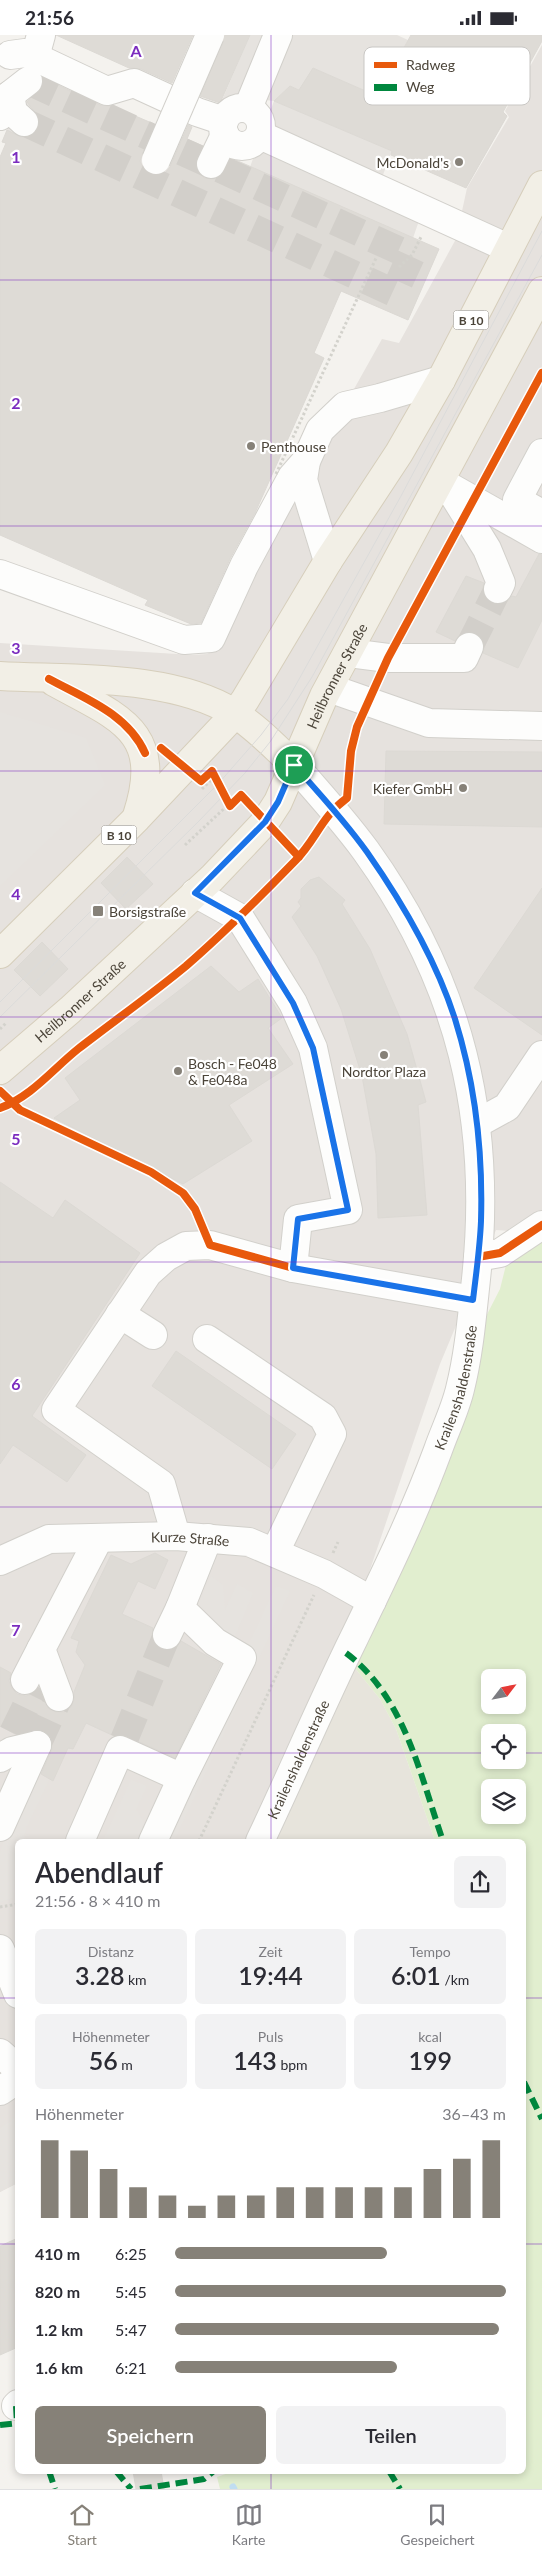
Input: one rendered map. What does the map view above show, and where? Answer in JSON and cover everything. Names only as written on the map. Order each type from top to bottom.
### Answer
[{"type":"main road","name":"B 10","points":[[0,954],[137,818],[235,714],[328,561],[399,453],[441,380],[542,185]]},
{"type":"main road","name":"Heilbronner Straße","points":[[0,1070],[70,1011],[195,893],[265,822],[278,802],[329,688],[445,482],[542,291]]},
{"type":"main road","points":[[0,676],[167,687],[207,699],[235,714],[294,765]]},
{"type":"main road","points":[[49,679],[110,713],[132,729],[138,737],[145,753],[146,777],[137,818]]},
{"type":"street","points":[[156,160],[210,35]]},
{"type":"street","points":[[220,168],[237,134],[262,124],[257,114],[248,108],[278,35]]},
{"type":"street","points":[[0,135],[11,126],[18,74],[107,91],[134,83],[197,112],[237,134],[508,248]]},
{"type":"street","points":[[328,561],[303,480],[306,461],[320,430],[346,406],[380,399],[441,380]]},
{"type":"street","points":[[542,453],[517,500],[542,514]]},
{"type":"street","points":[[0,574],[184,640],[211,638],[244,567],[292,477],[306,461]]},
{"type":"street","points":[[445,482],[542,539]]},
{"type":"street","points":[[445,482],[487,549],[501,583],[498,589]]},
{"type":"street","points":[[349,653],[388,658],[464,658],[469,647]]},
{"type":"street","points":[[329,688],[429,723],[542,726]]},
{"type":"street","name":"Krailenshaldenstraße","points":[[261,1839],[421,1497],[460,1391],[473,1300],[481,1211],[480,1165],[476,1124],[468,1074],[454,1019],[417,935],[366,851],[294,765]]},
{"type":"street","points":[[195,893],[240,918],[293,1003],[313,1048],[348,1210],[298,1219],[293,1268]]},
{"type":"street","points":[[476,1124],[507,1107],[542,1055]]},
{"type":"street","points":[[478,1257],[500,1253],[542,1225]]},
{"type":"street","points":[[176,1536],[161,1484],[56,1410],[148,1273],[166,1257],[186,1246],[210,1245],[293,1268],[473,1300]]},
{"type":"street","points":[[120,1314],[153,1335]]},
{"type":"street","points":[[207,1339],[323,1417],[332,1434],[275,1552]]},
{"type":"street","name":"Kurze Straße","points":[[0,1561],[49,1539],[176,1536],[249,1542],[324,1575],[372,1601]]},
{"type":"street","points":[[44,1678],[99,1538]]},
{"type":"street","points":[[167,1635],[208,1539]]},
{"type":"street","points":[[153,1839],[242,1658],[215,1642],[180,1608]]},
{"type":"street","points":[[81,1839],[122,1745],[182,1778]]},
{"type":"street","points":[[0,1827],[14,1746]]},
{"type":"street","points":[[0,1949],[15,1986]]},
{"type":"street","points":[[0,1995],[15,2009]]},
{"type":"street","points":[[0,2053],[15,2066]]},
{"type":"street","points":[[0,2091],[15,2081]]},
{"type":"path","points":[[399,267],[412,255],[421,237]]},
{"type":"path","points":[[276,474],[377,257]]},
{"type":"path","points":[[185,845],[228,805]]},
{"type":"path","points":[[0,1029],[6,1023]]},
{"type":"path","points":[[200,1839],[305,1612]]},
{"type":"path","points":[[0,1907],[15,1904]]},
{"type":"shaded area","points":[[250,35],[397,35],[408,40],[404,47],[364,47],[364,90],[313,68],[300,90],[290,86],[274,101],[241,97],[219,107]]},
{"type":"shaded area","points":[[542,45],[542,1211],[522,1232],[496,1230],[440,1364],[344,1646],[246,1839],[15,1839],[15,2184],[0,2192],[0,643],[193,655],[207,654],[214,650],[312,464],[382,339],[399,343],[456,239],[467,188],[509,117],[505,111],[508,105],[530,105],[530,66]]},
{"type":"shaded area","points":[[33,71],[250,167],[274,101],[392,151],[378,188],[423,209],[413,238],[439,249],[408,320],[2,142]]},
{"type":"shaded area","points":[[0,712],[86,738],[105,785],[0,886]]},
{"type":"shaded area","points":[[211,1576],[223,1585],[225,1610],[237,1584],[253,1593],[235,1636],[219,1629],[198,1604]]},
{"type":"shaded area","points":[[276,1586],[290,1591],[175,1839],[158,1839]]},
{"type":"shaded area","points":[[354,1667],[380,1699],[396,1729],[434,1839],[275,1839]]},
{"type":"shaded area","points":[[27,1780],[49,1780],[27,1826],[24,1839],[15,1839],[13,1898],[0,1902],[0,1854],[5,1833]]},
{"type":"shaded area","points":[[131,1780],[147,1786],[136,1809],[146,1826],[140,1839],[104,1839]]},
{"type":"shaded area","points":[[15,2118],[15,2184],[0,2192],[0,2128]]},
{"type":"green space","points":[[542,1242],[542,2489],[220,2489],[217,2477],[226,2474],[526,2474],[526,1839],[434,1839],[396,1729],[380,1699],[354,1667],[476,1336],[500,1289],[506,1265]]},
{"type":"building","points":[[56,35],[193,35],[172,83],[141,69],[129,68]]},
{"type":"building","points":[[225,35],[250,35],[220,103],[200,96]]},
{"type":"building","points":[[411,35],[542,35],[542,41],[530,63],[530,47],[404,47]]},
{"type":"building","points":[[313,68],[364,90],[364,105],[507,105],[503,112],[507,116],[466,188],[391,155],[392,151],[274,101],[290,86],[299,90]]},
{"type":"building","points":[[43,78],[100,105],[112,106],[154,124],[140,161],[144,170],[150,174],[157,176],[165,173],[170,167],[188,125],[192,127],[187,139],[203,146],[195,165],[198,172],[204,178],[213,179],[220,177],[231,158],[439,249],[408,320],[341,291],[314,353],[324,358],[255,513],[230,559],[201,623],[191,624],[145,605],[148,600],[0,535],[0,157],[6,143],[2,142],[7,130],[21,137],[29,137],[36,132],[39,118],[27,102],[42,87]]},
{"type":"building","points":[[539,554],[542,555],[542,620],[518,668],[483,653],[485,646],[482,638],[475,633],[468,631],[460,634],[455,641],[436,632],[466,576],[484,583],[482,590],[485,598],[491,603],[499,605],[507,602],[512,596],[516,597]]},
{"type":"building","name":"Kiefer GmbH","points":[[386,751],[542,752],[542,827],[384,824]]},
{"type":"building","points":[[127,857],[153,884],[126,909],[101,883]]},
{"type":"building","name":"Nordtor Plaza","points":[[319,877],[345,900],[342,904],[370,949],[407,1034],[426,1102],[418,1105],[427,1215],[378,1218],[376,1154],[362,1076],[341,1009],[317,956],[292,917],[301,906],[298,902],[301,898],[301,889],[310,880]]},
{"type":"building","points":[[542,888],[542,1035],[474,988]]},
{"type":"building","points":[[42,942],[68,969],[40,996],[14,970]]},
{"type":"building","name":"Bosch - Fe048 & Fe048a","points":[[211,966],[239,992],[258,979],[282,1018],[268,1028],[293,1064],[229,1105],[252,1141],[183,1184],[54,1118],[80,1100],[65,1078]]},
{"type":"building","points":[[0,1182],[53,1218],[65,1200],[140,1253],[32,1416],[86,1455],[67,1482],[13,1445],[0,1464]]},
{"type":"building","points":[[176,1351],[296,1434],[272,1469],[152,1386]]},
{"type":"building","points":[[155,1553],[168,1560],[155,1589],[138,1581],[122,1614],[153,1628],[152,1637],[154,1644],[160,1649],[169,1650],[176,1648],[181,1641],[221,1664],[175,1758],[126,1736],[114,1736],[86,1723],[73,1749],[68,1748],[53,1781],[41,1774],[52,1749],[52,1741],[48,1734],[36,1729],[15,1734],[0,1726],[0,1667],[11,1673],[9,1681],[17,1694],[26,1696],[34,1693],[39,1687],[49,1709],[56,1712],[64,1712],[71,1707],[74,1700],[74,1692],[85,1665],[76,1652],[79,1641],[71,1638],[111,1555],[131,1564]]},
{"type":"building","points":[[15,2239],[15,2348],[0,2355],[0,2246]]},
{"type":"building","points":[[134,2474],[162,2474],[164,2489],[136,2489]]},
{"type":"tunnel","points":[[24,122],[394,293],[411,256],[28,81]]},
{"type":"tunnel","points":[[469,647],[498,589]]},
{"type":"tunnel","points":[[124,1740],[167,1635]]},
{"type":"tunnel","points":[[13,1733],[36,1686]]},
{"type":"tunnel","points":[[37,1745],[59,1697]]},
{"type":"tram line","points":[[0,1002],[218,784],[261,735],[288,699],[401,496],[542,231]]},
{"type":"tram line","points":[[0,1017],[199,821],[245,773],[270,742],[312,677],[542,255]]},
{"type":"marked path","points":[[346,1653],[366,1671],[383,1692],[397,1714],[418,1764],[442,1839]]},
{"type":"marked path","points":[[526,2086],[542,2119]]},
{"type":"marked path","points":[[0,2425],[15,2423]]},
{"type":"marked path","points":[[50,2474],[55,2489]]},
{"type":"marked path","points":[[118,2474],[131,2489]]},
{"type":"marked path","points":[[140,2489],[204,2479],[210,2474]]},
{"type":"marked path","points":[[391,2474],[400,2489]]},
{"type":"cycle path","points":[[0,1108],[32,1090],[78,1049],[186,966],[242,915],[295,861],[331,813],[347,798],[351,751],[357,727],[388,658],[542,373]]},
{"type":"cycle path","points":[[49,679],[90,700],[116,717],[137,739],[145,753]]},
{"type":"cycle path","points":[[161,748],[201,781],[212,771],[230,806],[241,795],[299,857]]},
{"type":"cycle path","points":[[0,1091],[20,1110],[151,1172],[183,1193],[195,1209],[210,1245],[293,1268],[473,1300],[478,1257],[500,1253],[542,1225]]},
{"type":"place","name":"McDonald's","points":[[459,162]]},
{"type":"place","name":"Penthouse","points":[[251,446]]},
{"type":"place","name":"Kiefer GmbH","points":[[463,788]]},
{"type":"place","name":"Borsigstraße","points":[[98,911]]},
{"type":"place","name":"Nordtor Plaza","points":[[384,1055]]},
{"type":"place","name":"Bosch - Fe048 & Fe048a","points":[[178,1071]]},
{"type":"route","points":[[294,765],[350,830],[394,894],[436,974],[454,1019],[468,1074],[480,1165],[481,1220],[473,1300],[434,1295],[293,1268],[298,1219],[348,1210],[313,1048],[293,1003],[240,918],[195,893],[212,878],[265,822],[278,802],[294,765]]}]
